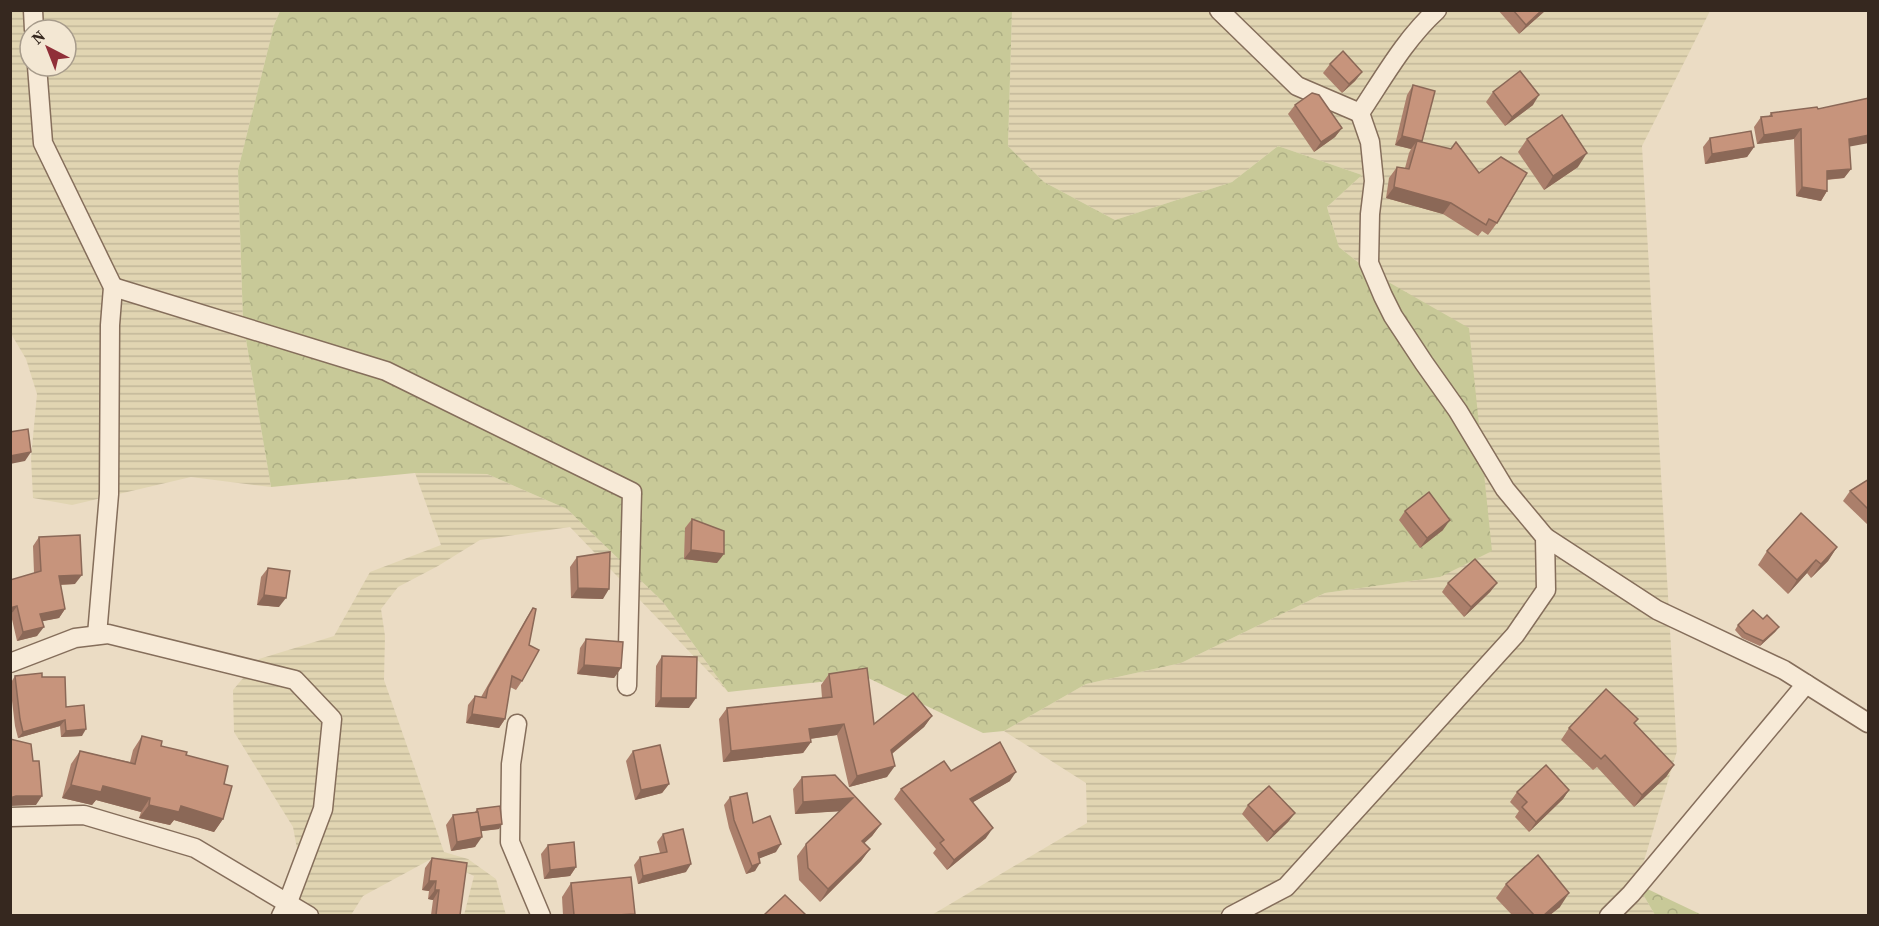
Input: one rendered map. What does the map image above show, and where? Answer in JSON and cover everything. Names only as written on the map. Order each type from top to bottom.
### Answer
[{"type":"street","points":[[1219,10],[1297,86],[1360,113],[1370,142],[1374,181],[1370,214],[1369,262],[1379,287],[1393,316],[1458,411],[1505,489],[1545,537],[1657,610],[1784,670],[1869,723]]},
{"type":"street","points":[[1360,113],[1397,56],[1423,23],[1437,10]]},
{"type":"street","points":[[38,78],[43,143],[113,286],[110,325],[109,494],[97,635]]},
{"type":"street","points":[[113,286],[386,371],[632,492],[627,687]]},
{"type":"street","points":[[1231,915],[1286,887],[1515,635],[1546,590],[1545,537]]},
{"type":"street","points":[[10,663],[75,638],[108,634],[295,680],[332,719],[323,809],[284,909]]},
{"type":"street","points":[[1609,915],[1631,894],[1806,684]]},
{"type":"street","points":[[517,723],[511,764],[510,843],[541,915]]},
{"type":"street","points":[[10,817],[84,815],[184,845],[195,849],[284,909],[309,915]]},
{"type":"shaded area","points":[[10,11],[280,11],[274,25],[238,170],[243,322],[271,487],[191,477],[72,505],[33,498],[31,458],[37,394],[26,359],[10,332]]},
{"type":"shaded area","points":[[1012,11],[1710,11],[1642,146],[1677,751],[1637,884],[1655,915],[930,916],[1087,823],[1086,783],[1004,731],[1086,684],[1181,663],[1325,593],[1440,577],[1369,271],[1339,247],[1327,207],[1362,175],[1278,146],[1232,182],[1115,220],[1044,182],[1008,146]]},
{"type":"shaded area","points":[[415,473],[487,474],[567,509],[663,602],[728,692],[570,527],[480,540],[398,587],[381,609],[385,636],[384,680],[444,852],[468,859],[496,879],[506,915],[464,915],[474,876],[435,857],[363,896],[351,915],[277,916],[300,865],[293,827],[234,732],[233,690],[259,659],[334,636],[370,572],[441,545]]},
{"type":"green space","points":[[280,11],[1012,11],[1008,146],[1044,182],[1115,220],[1232,182],[1278,146],[1362,175],[1327,207],[1339,247],[1369,271],[1469,328],[1492,551],[1440,577],[1325,593],[1181,663],[1086,684],[1004,731],[983,733],[866,677],[728,692],[663,602],[567,509],[487,474],[415,473],[271,487],[243,322],[238,170],[274,25]]},
{"type":"green space","points":[[1637,884],[1702,915],[1655,915]]},
{"type":"building","points":[[1513,10],[1542,10],[1526,25]]},
{"type":"building","points":[[1343,51],[1362,72],[1349,84],[1330,64]]},
{"type":"building","points":[[1520,71],[1539,95],[1512,117],[1493,92]]},
{"type":"building","points":[[1413,85],[1435,91],[1422,141],[1402,136]]},
{"type":"building","points":[[1312,93],[1319,95],[1342,128],[1321,142],[1295,105]]},
{"type":"building","points":[[1869,98],[1869,135],[1849,139],[1851,169],[1827,171],[1827,191],[1802,187],[1801,129],[1764,135],[1761,117],[1772,116],[1771,113],[1817,107],[1818,109]]},
{"type":"building","points":[[1562,115],[1587,153],[1553,176],[1527,139]]},
{"type":"building","points":[[1751,131],[1754,147],[1712,154],[1710,138]]},
{"type":"building","points":[[1417,141],[1451,149],[1456,142],[1479,173],[1501,157],[1527,173],[1497,223],[1489,219],[1486,225],[1451,203],[1394,187],[1397,167],[1409,169]]},
{"type":"building","points":[[28,429],[31,452],[10,456],[10,432]]},
{"type":"building","points":[[1869,479],[1869,510],[1850,491]]},
{"type":"building","points":[[1429,492],[1450,520],[1427,538],[1405,511]]},
{"type":"building","points":[[1801,513],[1837,547],[1821,564],[1816,560],[1797,580],[1767,551]]},
{"type":"building","points":[[692,519],[724,531],[724,554],[691,550]]},
{"type":"building","points":[[80,535],[82,575],[59,576],[65,609],[40,614],[44,627],[23,632],[17,606],[10,608],[10,580],[41,571],[39,537]]},
{"type":"building","points":[[610,552],[609,589],[578,588],[577,557]]},
{"type":"building","points":[[1475,559],[1497,583],[1471,607],[1448,583]]},
{"type":"building","points":[[268,568],[290,571],[286,598],[264,595]]},
{"type":"building","points":[[533,608],[536,609],[529,645],[539,650],[522,681],[512,676],[505,719],[472,714],[475,696],[486,698],[488,688]]},
{"type":"building","points":[[1753,610],[1763,619],[1767,615],[1779,627],[1763,641],[1745,633],[1738,625]]},
{"type":"building","points":[[586,639],[623,642],[621,668],[584,665]]},
{"type":"building","points":[[662,656],[697,657],[696,698],[661,698]]},
{"type":"building","points":[[867,668],[874,724],[913,693],[932,716],[891,750],[895,766],[857,776],[844,724],[809,729],[811,742],[731,751],[727,708],[832,697],[829,674]]},
{"type":"building","points":[[42,673],[42,677],[65,677],[66,707],[84,705],[86,729],[66,731],[65,720],[23,732],[15,676]]},
{"type":"building","points":[[1606,689],[1638,719],[1634,723],[1674,765],[1642,795],[1605,755],[1601,759],[1569,728]]},
{"type":"building","points":[[142,736],[162,741],[161,746],[187,752],[186,755],[228,766],[224,784],[232,786],[223,819],[181,806],[179,812],[149,805],[150,798],[103,786],[101,792],[71,785],[80,751],[135,764]]},
{"type":"building","points":[[10,739],[31,744],[33,761],[39,761],[42,796],[10,798]]},
{"type":"building","points":[[1000,742],[1016,772],[970,799],[993,828],[954,860],[940,843],[944,840],[901,789],[944,761],[951,771]]},
{"type":"building","points":[[660,745],[669,784],[641,790],[633,751]]},
{"type":"building","points":[[1546,765],[1569,790],[1536,822],[1522,807],[1527,802],[1517,792]]},
{"type":"building","points":[[835,775],[881,824],[862,841],[870,849],[828,889],[808,868],[806,844],[853,798],[803,802],[802,777]]},
{"type":"building","points":[[1269,786],[1295,813],[1274,832],[1248,805]]},
{"type":"building","points":[[747,793],[753,823],[770,816],[781,844],[758,853],[760,863],[752,866],[734,820],[730,797]]},
{"type":"building","points":[[500,806],[502,824],[480,827],[477,809]]},
{"type":"building","points":[[478,812],[482,837],[457,842],[453,815]]},
{"type":"building","points":[[683,829],[691,864],[643,876],[640,857],[667,852],[663,834]]},
{"type":"building","points":[[574,842],[576,867],[550,870],[548,845]]},
{"type":"building","points":[[1538,855],[1569,893],[1544,915],[1534,915],[1506,884]]},
{"type":"building","points":[[432,858],[467,863],[460,915],[436,915],[439,890],[435,890],[436,881],[429,881]]},
{"type":"building","points":[[631,877],[635,914],[574,915],[571,883]]},
{"type":"building","points":[[785,895],[806,915],[764,915]]}]
